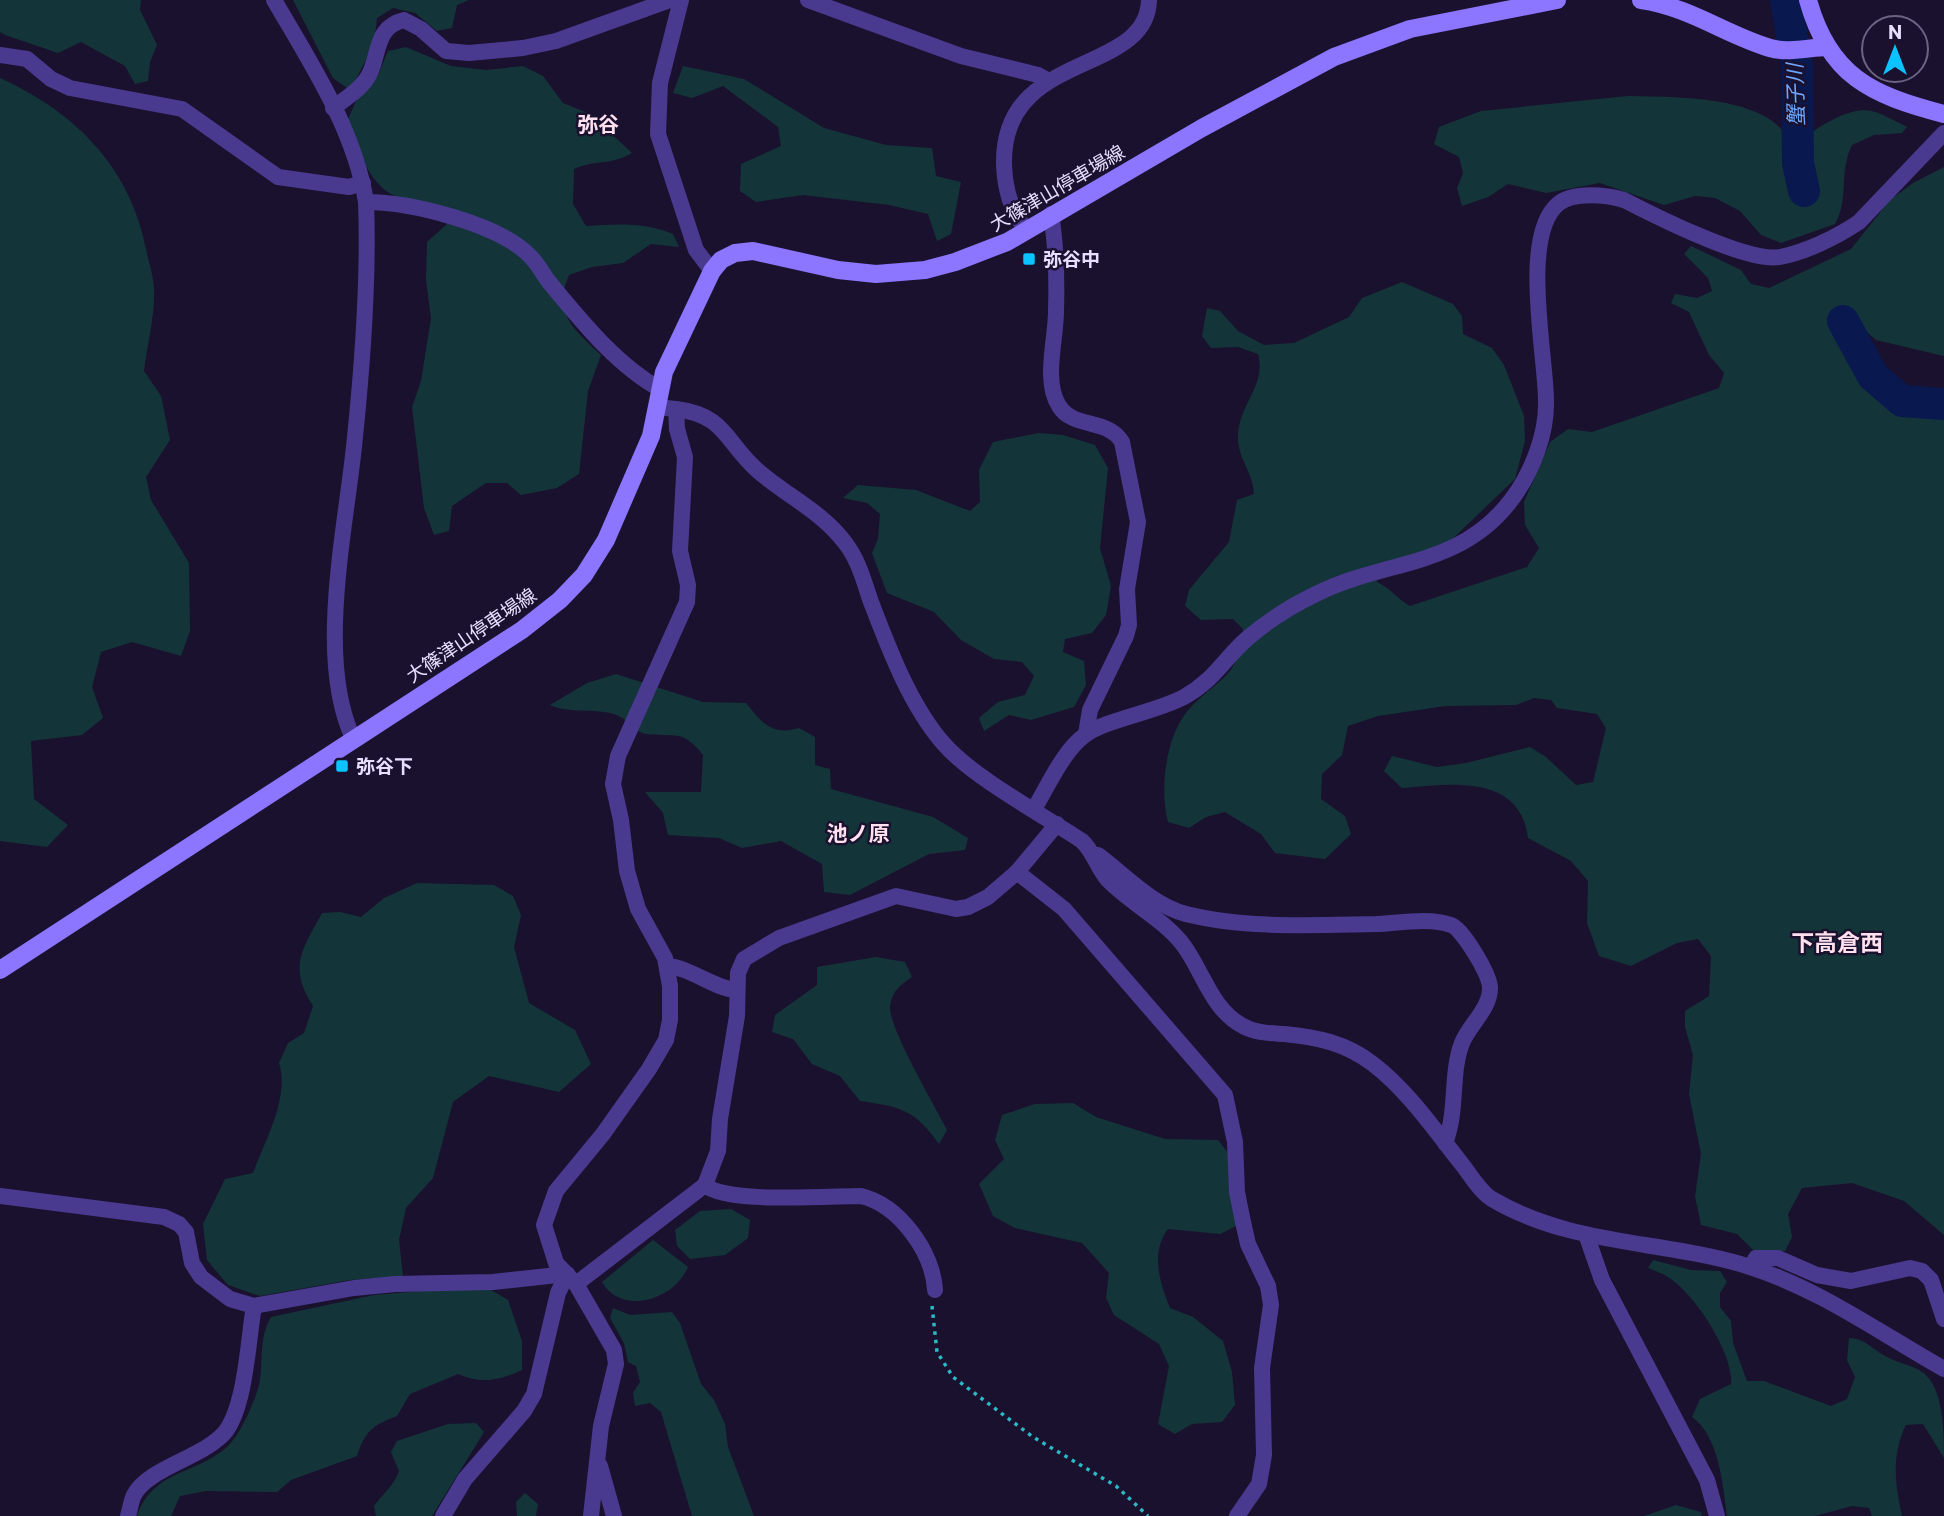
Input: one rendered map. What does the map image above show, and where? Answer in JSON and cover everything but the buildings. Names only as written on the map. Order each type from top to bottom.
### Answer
[{"type":"main road","name":"大篠津山停車場線","points":[[0,970],[522,630],[560,600],[583,575],[606,540],[651,436],[667,408],[660,389],[664,372],[712,271],[722,260],[735,253],[753,251],[838,270],[876,274],[925,270],[991,250],[1202,128],[1334,57],[1370,42],[1447,20],[1557,0]]},
{"type":"main road","points":[[1641,0],[1715,23],[1770,48],[1787,50],[1825,47]]},
{"type":"main road","points":[[1808,0],[1825,47],[1842,68],[1862,82],[1914,106],[1944,114]]},
{"type":"street","points":[[274,0],[333,108],[363,183],[366,202],[363,346],[336,600],[337,662],[343,717],[353,738]]},
{"type":"street","points":[[333,108],[357,90],[369,74],[381,34],[392,23],[404,20],[421,29],[446,51],[469,53],[523,48],[556,41],[670,0]]},
{"type":"street","points":[[681,0],[660,83],[658,135],[696,250],[712,271]]},
{"type":"street","points":[[808,0],[961,56],[1038,75],[1046,80]]},
{"type":"street","points":[[1026,230],[1015,215],[1005,186],[1006,132],[1014,113],[1046,80],[1112,51],[1131,36],[1143,20],[1149,0]]},
{"type":"street","points":[[0,55],[27,59],[51,79],[70,88],[182,109],[278,177],[349,187],[363,183]]},
{"type":"street","points":[[1034,809],[1073,748],[1086,734],[1155,711],[1185,697],[1214,677],[1249,636],[1316,594],[1346,581],[1427,560],[1456,547],[1488,526],[1512,499],[1530,469],[1544,427],[1546,401],[1537,283],[1547,220],[1558,203],[1576,197],[1608,196],[1625,200],[1744,252],[1780,257],[1842,233],[1858,222],[1944,133]]},
{"type":"street","points":[[366,202],[387,202],[481,227],[510,239],[531,257],[588,329],[660,389]]},
{"type":"street","points":[[1051,214],[1057,308],[1051,382],[1055,399],[1062,411],[1116,432],[1122,442],[1138,522],[1128,589],[1126,636],[1090,710],[1086,734]]},
{"type":"street","points":[[667,408],[693,411],[718,424],[755,469],[809,506],[846,543],[858,564],[887,640],[926,720],[944,745],[966,763],[1057,824],[1144,892],[1184,913],[1284,923],[1452,925],[1461,932],[1487,973],[1490,987],[1488,998],[1462,1044],[1451,1128],[1445,1143]]},
{"type":"street","points":[[591,1516],[599,1464],[601,1426],[615,1364],[614,1350],[572,1279],[556,1263],[546,1240],[544,1225],[549,1204],[565,1178],[603,1134],[649,1069],[666,1040],[670,1020],[667,966],[638,909],[631,889],[612,784],[618,756],[687,602],[688,585],[680,551],[685,457],[677,429],[667,408]]},
{"type":"street","points":[[443,1516],[465,1479],[524,1411],[534,1394],[558,1293],[572,1279],[705,1185],[718,1151],[720,1119],[737,1016],[738,973],[744,960],[779,937],[896,896],[956,909],[968,907],[988,897],[1017,872],[1057,824]]},
{"type":"street","points":[[1093,851],[1106,877],[1166,926],[1184,946],[1224,1012],[1241,1026],[1256,1031],[1325,1039],[1352,1050],[1374,1065],[1445,1143],[1489,1198],[1545,1224],[1587,1237],[1717,1257],[1751,1267],[1860,1317],[1879,1332],[1944,1369]]},
{"type":"street","points":[[1017,872],[1064,909],[1204,1066],[1226,1095],[1245,1233],[1268,1286],[1271,1305],[1262,1368],[1264,1455],[1259,1484],[1237,1516]]},
{"type":"street","points":[[667,966],[678,967],[726,989],[736,990]]},
{"type":"street","points":[[705,1185],[723,1193],[748,1197],[861,1196],[877,1200],[890,1209],[932,1266],[935,1290]]},
{"type":"street","points":[[0,1196],[172,1220],[186,1232],[192,1263],[201,1277],[230,1299],[254,1306],[381,1285],[572,1279]]},
{"type":"street","points":[[1587,1237],[1602,1280],[1707,1480],[1717,1516]]},
{"type":"street","points":[[1751,1267],[1756,1258],[1778,1258],[1817,1275],[1851,1281],[1910,1268],[1922,1271],[1931,1280],[1943,1311]]},
{"type":"street","points":[[128,1516],[134,1495],[146,1481],[204,1448],[225,1431],[237,1408],[254,1306]]},
{"type":"street","points":[[599,1464],[614,1516]]},
{"type":"path","points":[[935,1290],[932,1304],[937,1352],[953,1377],[1033,1437],[1116,1486],[1148,1516]]},
{"type":"green space","points":[[0,0],[141,0],[140,10],[157,45],[150,62],[148,81],[135,84],[125,66],[81,42],[58,53],[5,35],[0,32]]},
{"type":"green space","points":[[293,0],[469,0],[457,5],[452,28],[437,31],[415,13],[393,8],[377,18],[374,45],[350,90],[333,78]]},
{"type":"green space","points":[[406,47],[451,66],[486,70],[523,66],[543,76],[563,103],[590,114],[632,153],[616,160],[574,169],[573,204],[586,226],[619,224],[652,227],[673,234],[679,247],[651,244],[623,263],[592,267],[569,275],[564,289],[565,311],[575,329],[601,355],[588,391],[579,474],[557,488],[521,495],[507,483],[486,483],[452,506],[449,531],[434,535],[424,508],[412,407],[421,381],[431,318],[426,280],[427,242],[447,224],[437,207],[395,196],[377,183],[364,163],[348,119],[357,99],[377,77],[388,51]]},
{"type":"green space","points":[[683,66],[744,79],[824,128],[886,145],[932,148],[936,176],[961,182],[951,234],[937,241],[928,214],[889,205],[803,195],[756,202],[740,191],[741,164],[781,146],[778,127],[723,86],[692,98],[673,93]]},
{"type":"green space","points":[[0,78],[53,108],[97,147],[129,196],[140,223],[154,291],[144,371],[161,396],[170,440],[146,477],[151,500],[189,563],[190,631],[181,656],[132,642],[101,652],[92,687],[103,718],[82,735],[31,741],[34,799],[68,825],[47,847],[0,841]]},
{"type":"green space","points":[[1628,96],[1690,98],[1736,105],[1756,112],[1773,122],[1786,135],[1801,193],[1811,192],[1805,140],[1819,127],[1847,113],[1865,110],[1907,127],[1902,133],[1874,135],[1852,145],[1846,166],[1842,204],[1835,224],[1781,243],[1761,235],[1740,211],[1715,198],[1695,196],[1664,205],[1600,183],[1546,193],[1508,184],[1488,197],[1462,206],[1457,188],[1463,173],[1459,157],[1434,144],[1439,127],[1481,111]]},
{"type":"green space","points":[[1944,167],[1944,356],[1876,340],[1852,319],[1837,319],[1868,378],[1900,405],[1944,410],[1944,1235],[1904,1201],[1852,1183],[1802,1188],[1788,1214],[1792,1237],[1785,1251],[1754,1251],[1737,1234],[1701,1225],[1695,1196],[1701,1154],[1689,1094],[1693,1055],[1685,1027],[1685,1011],[1709,996],[1711,956],[1698,939],[1677,943],[1631,966],[1599,956],[1587,923],[1588,881],[1571,861],[1528,838],[1522,817],[1512,802],[1480,787],[1441,785],[1402,788],[1384,771],[1392,756],[1437,767],[1466,763],[1530,747],[1546,757],[1576,785],[1593,782],[1606,728],[1597,714],[1557,708],[1551,700],[1534,698],[1516,705],[1445,706],[1378,716],[1348,726],[1342,755],[1322,774],[1321,799],[1345,816],[1351,834],[1325,859],[1275,853],[1261,834],[1225,812],[1206,817],[1189,828],[1168,822],[1165,777],[1176,730],[1192,706],[1233,667],[1241,645],[1243,629],[1233,619],[1201,620],[1185,606],[1189,590],[1229,542],[1237,500],[1254,494],[1238,437],[1242,417],[1257,382],[1260,364],[1258,354],[1238,347],[1211,348],[1202,336],[1207,308],[1220,311],[1238,331],[1264,345],[1294,343],[1349,317],[1362,298],[1402,282],[1453,304],[1462,316],[1463,334],[1492,348],[1504,365],[1524,416],[1525,441],[1515,479],[1444,547],[1380,565],[1377,582],[1410,606],[1527,567],[1539,548],[1525,525],[1524,502],[1550,442],[1568,429],[1592,432],[1719,388],[1724,373],[1709,355],[1689,312],[1671,303],[1675,294],[1697,298],[1712,291],[1708,278],[1684,254],[1691,246],[1741,270],[1751,284],[1769,288],[1851,249],[1890,200],[1913,183]]},
{"type":"green space","points":[[1039,433],[1063,435],[1095,445],[1108,468],[1100,548],[1111,586],[1106,615],[1092,633],[1065,639],[1063,652],[1084,661],[1086,685],[1074,707],[1031,720],[1009,715],[984,731],[979,718],[998,702],[1025,695],[1034,676],[1022,662],[994,659],[961,640],[934,612],[887,593],[872,553],[878,539],[880,514],[867,503],[843,498],[858,485],[916,490],[970,511],[980,502],[979,470],[993,442]]},
{"type":"green space","points":[[616,674],[703,702],[746,703],[768,726],[782,730],[799,728],[815,737],[815,765],[830,769],[831,789],[933,817],[968,838],[965,850],[929,854],[850,895],[824,892],[822,864],[781,841],[742,848],[719,838],[668,835],[663,813],[645,792],[701,792],[703,755],[696,747],[678,736],[642,733],[614,714],[550,705],[587,683]]},
{"type":"green space","points":[[417,883],[494,885],[513,896],[521,915],[514,947],[529,1003],[575,1030],[591,1064],[559,1092],[489,1076],[453,1102],[433,1178],[406,1208],[399,1240],[403,1276],[350,1280],[260,1296],[228,1285],[207,1260],[203,1224],[225,1179],[253,1173],[269,1133],[281,1090],[279,1063],[288,1043],[304,1033],[313,1006],[301,980],[304,948],[322,913],[340,912],[361,917],[384,898]]},
{"type":"green space","points":[[876,957],[905,962],[912,977],[895,992],[890,1006],[891,1016],[904,1048],[947,1130],[939,1144],[914,1117],[886,1105],[860,1101],[840,1076],[812,1064],[793,1039],[772,1032],[775,1015],[817,985],[817,967]]},
{"type":"green space","points":[[1073,1103],[1096,1117],[1165,1139],[1218,1140],[1229,1154],[1236,1226],[1220,1234],[1168,1229],[1159,1248],[1158,1258],[1160,1278],[1170,1308],[1193,1317],[1223,1341],[1232,1372],[1235,1405],[1222,1422],[1192,1424],[1175,1434],[1158,1424],[1169,1366],[1159,1344],[1114,1315],[1106,1298],[1109,1273],[1082,1243],[1015,1228],[993,1216],[979,1184],[1004,1159],[995,1140],[1002,1115],[1035,1104]]},
{"type":"green space","points":[[731,1209],[750,1220],[748,1238],[725,1255],[690,1259],[677,1246],[675,1230],[700,1211]]},
{"type":"green space","points":[[653,1240],[688,1267],[681,1278],[672,1288],[648,1300],[622,1299],[611,1293],[602,1282]]},
{"type":"green space","points":[[1653,1260],[1691,1270],[1720,1271],[1727,1282],[1720,1293],[1720,1307],[1731,1321],[1733,1343],[1747,1381],[1764,1381],[1831,1406],[1847,1399],[1855,1377],[1847,1360],[1849,1338],[1864,1342],[1887,1357],[1922,1372],[1929,1379],[1939,1399],[1944,1458],[1923,1424],[1906,1425],[1896,1459],[1902,1516],[1872,1516],[1869,1508],[1852,1506],[1815,1516],[1727,1516],[1714,1448],[1701,1425],[1692,1417],[1700,1399],[1731,1384],[1726,1357],[1711,1326],[1690,1297],[1668,1277],[1648,1268]]},
{"type":"green space","points":[[432,1290],[491,1290],[508,1300],[522,1341],[522,1370],[490,1380],[458,1374],[410,1394],[397,1416],[371,1430],[363,1440],[357,1456],[291,1480],[277,1492],[206,1491],[180,1496],[171,1516],[137,1516],[153,1490],[164,1481],[215,1456],[227,1447],[237,1434],[259,1385],[264,1334],[271,1317],[374,1295]]},
{"type":"green space","points":[[613,1308],[630,1315],[672,1312],[680,1323],[701,1384],[714,1400],[725,1424],[728,1447],[754,1516],[692,1516],[661,1412],[650,1403],[635,1406],[633,1393],[640,1382],[636,1366],[628,1362],[624,1343],[610,1318]]},
{"type":"green space","points":[[476,1423],[484,1432],[432,1516],[376,1516],[374,1506],[399,1471],[391,1452],[397,1441],[448,1424]]},
{"type":"green space","points":[[525,1493],[538,1504],[536,1516],[517,1516],[516,1502]]},
{"type":"green space","points":[[1676,1505],[1701,1512],[1702,1516],[1644,1516]]},
{"type":"waterway","name":"蟹子川","points":[[1786,0],[1797,66],[1798,163],[1804,191]]},
{"type":"waterway","name":"蟹子川","points":[[1843,321],[1873,376],[1902,401],[1944,404]]},
{"type":"place","name":"弥谷中","points":[[1029,259]]},
{"type":"place","name":"弥谷下","points":[[342,766]]},
{"type":"district","name":"弥谷","points":[[598,125]]},
{"type":"district","name":"池ノ原","points":[[858,834]]},
{"type":"district","name":"下高倉西","points":[[1837,943]]}]
